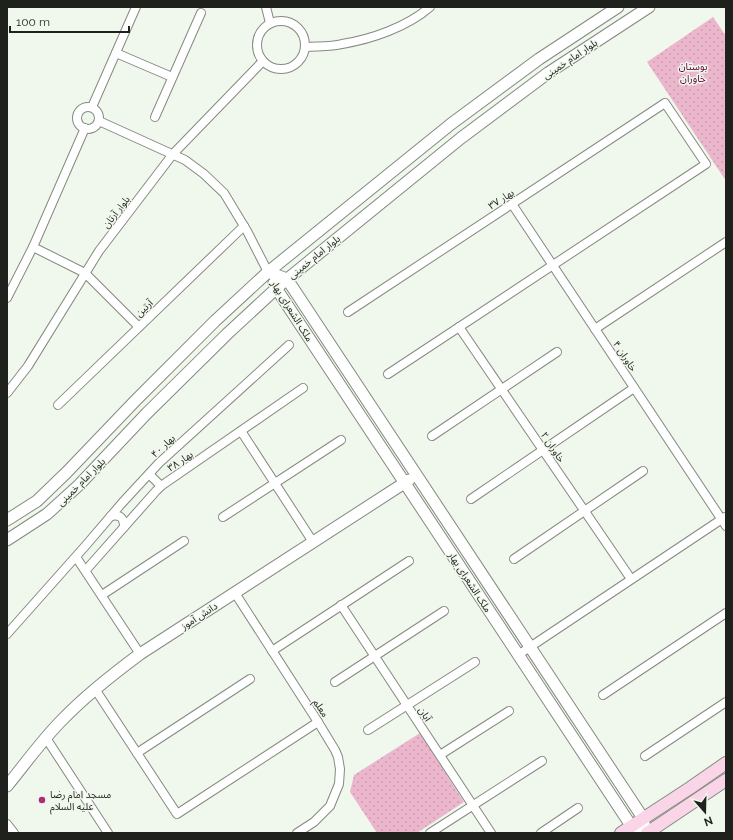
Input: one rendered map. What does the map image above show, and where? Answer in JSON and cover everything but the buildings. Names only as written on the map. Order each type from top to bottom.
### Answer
[{"type":"main road","points":[[626,830],[690,788],[726,762]]},
{"type":"main road","points":[[646,833],[726,780]]},
{"type":"street","points":[[92,107],[136,7]]},
{"type":"street","points":[[266,7],[270,23]]},
{"type":"street","points":[[305,47],[341,45],[393,30],[423,13],[430,7]]},
{"type":"street","name":"بلوار امام خمینی","points":[[7,520],[37,500],[67,472],[215,321],[268,272],[451,124],[539,59],[618,7]]},
{"type":"street","name":"بلوار امام خمینی","points":[[7,540],[47,514],[79,485],[147,413],[276,288],[461,138],[548,73],[649,7]]},
{"type":"street","points":[[155,117],[201,13]]},
{"type":"street","points":[[276,21],[283,21],[295,25],[299,29],[305,40],[305,47],[301,59],[297,63],[286,69],[279,69],[267,65],[263,61],[257,50],[257,43],[258,37],[265,27],[276,21]]},
{"type":"street","points":[[116,53],[172,77]]},
{"type":"street","name":"بلوار آرتان","points":[[7,393],[28,366],[99,251],[173,154],[263,61]]},
{"type":"street","name":"بهار ۳۷","points":[[348,312],[665,103],[706,164],[552,265]]},
{"type":"street","points":[[92,107],[98,113],[99,121],[93,127],[85,128],[80,125],[78,114],[84,108],[92,107]]},
{"type":"street","points":[[99,121],[185,160],[204,174],[224,193],[244,226],[268,272]]},
{"type":"street","points":[[7,298],[33,247],[85,128]]},
{"type":"street","name":"خاوران ۴","points":[[512,204],[724,521]]},
{"type":"street","name":"آرتین","points":[[58,405],[244,226]]},
{"type":"street","points":[[595,329],[726,242]]},
{"type":"street","points":[[33,247],[85,273],[139,327]]},
{"type":"street","points":[[388,374],[552,265]]},
{"type":"street","name":"ملک الشعرای بهار","points":[[268,272],[287,279],[643,818],[646,833],[626,830],[518,655],[276,288],[268,272]]},
{"type":"street","name":"خاوران ۲","points":[[459,326],[631,579]]},
{"type":"street","name":"بهار ۴۰","points":[[7,634],[148,474],[289,345]]},
{"type":"street","points":[[432,436],[557,352]]},
{"type":"street","name":"بهار ۳۸","points":[[86,570],[161,486],[303,388]]},
{"type":"street","points":[[471,499],[634,388]]},
{"type":"street","points":[[241,431],[313,542]]},
{"type":"street","points":[[222,517],[341,440]]},
{"type":"street","points":[[514,559],[643,471]]},
{"type":"street","points":[[148,474],[161,486]]},
{"type":"street","name":"دانش آموز","points":[[7,786],[62,720],[115,672],[140,654],[417,475]]},
{"type":"street","points":[[111,516],[116,515],[121,517],[124,522],[124,527]]},
{"type":"street","points":[[518,655],[631,579],[724,521]]},
{"type":"street","points":[[102,595],[184,541]]},
{"type":"street","points":[[76,556],[140,654]]},
{"type":"street","points":[[272,651],[409,561]]},
{"type":"street","name":"معلم","points":[[235,593],[318,722],[338,757],[340,769],[339,784],[330,806],[314,822],[297,833]]},
{"type":"street","name":"آبان","points":[[341,605],[492,833]]},
{"type":"street","points":[[335,682],[444,611]]},
{"type":"street","points":[[604,695],[726,613]]},
{"type":"street","points":[[368,730],[475,662]]},
{"type":"street","points":[[137,753],[250,679]]},
{"type":"street","points":[[95,689],[177,814],[318,722]]},
{"type":"street","points":[[645,756],[726,702]]},
{"type":"street","points":[[440,755],[509,711]]},
{"type":"street","points":[[46,738],[108,833]]},
{"type":"street","points":[[430,833],[542,761]]},
{"type":"street","points":[[541,833],[578,808]]},
{"type":"street","points":[[7,824],[14,833]]},
{"type":"green space","name":"بوستان خاوران","points":[[713,17],[726,36],[726,181],[647,62]]},
{"type":"green space","points":[[420,733],[464,802],[417,833],[377,833],[350,792],[354,775]]},
{"type":"place","name":"مسجد امام رضا علیه السلام","points":[[42,800]]}]
